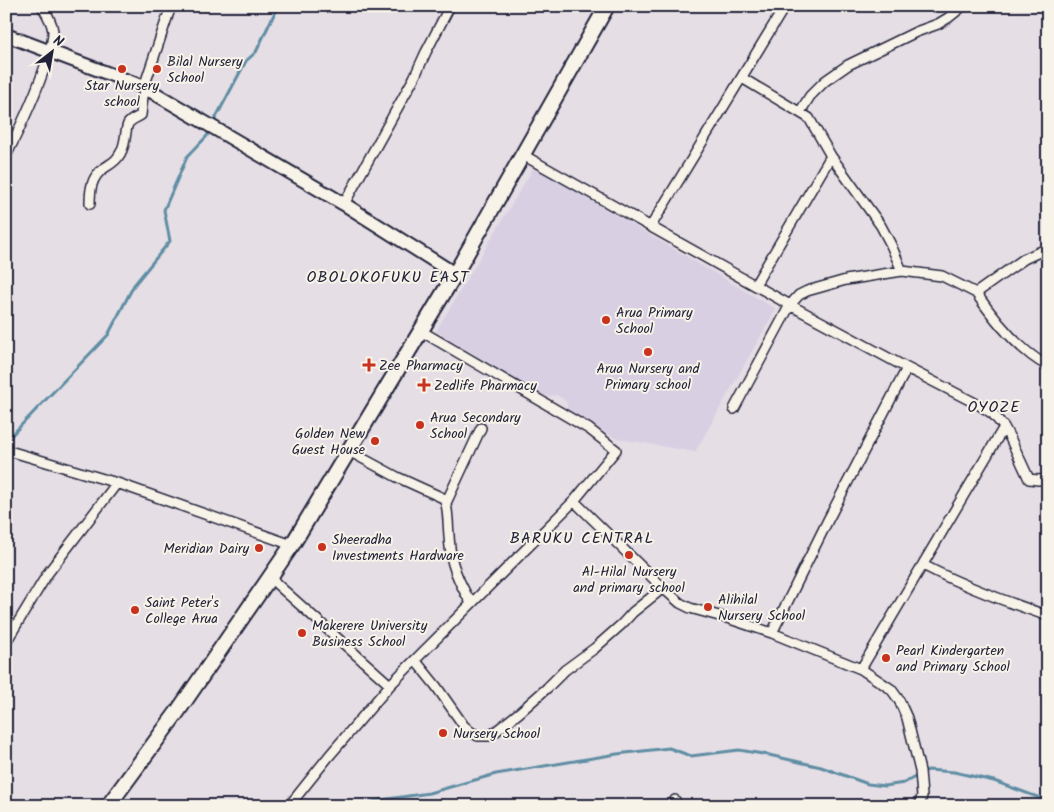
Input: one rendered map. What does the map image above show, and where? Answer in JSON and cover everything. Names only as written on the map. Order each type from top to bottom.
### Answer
[{"type":"main road","points":[[108,806],[178,711],[292,545],[422,331],[607,6]]},
{"type":"street","points":[[6,156],[28,112],[50,52],[53,31],[50,20],[42,6]]},
{"type":"street","points":[[90,204],[90,192],[96,175],[118,159],[123,148],[128,124],[141,114],[144,87],[172,6]]},
{"type":"street","points":[[344,204],[414,78],[450,6]]},
{"type":"street","points":[[651,226],[785,6]]},
{"type":"street","points":[[800,112],[810,96],[825,81],[848,65],[916,32],[938,24],[963,6]]},
{"type":"street","points":[[6,35],[144,87],[344,204],[455,274]]},
{"type":"street","points":[[742,78],[809,118],[832,156],[881,226],[892,245],[902,271]]},
{"type":"street","points":[[523,155],[790,305],[993,414],[1004,427],[1014,444],[1029,479],[1048,479]]},
{"type":"street","points":[[755,285],[832,156]]},
{"type":"street","points":[[976,293],[1024,259],[1048,248]]},
{"type":"street","points":[[734,409],[790,305],[799,295],[846,280],[902,271],[942,276],[976,293],[990,313],[1025,350],[1048,366]]},
{"type":"street","points":[[289,806],[390,685],[574,501],[616,450],[589,429],[422,331]]},
{"type":"street","points":[[772,633],[907,368]]},
{"type":"street","points":[[861,669],[1004,427]]},
{"type":"street","points":[[446,503],[481,428]]},
{"type":"street","points":[[7,450],[117,483],[292,545]]},
{"type":"street","points":[[349,451],[397,478],[443,498],[446,503],[453,563],[460,584],[471,604]]},
{"type":"street","points":[[6,642],[48,573],[117,483]]},
{"type":"street","points":[[574,501],[680,603],[690,608],[730,618],[772,633],[861,669],[891,689],[899,700],[907,718],[920,771],[922,796],[919,806]]},
{"type":"street","points":[[923,565],[989,595],[1048,616]]},
{"type":"street","points":[[270,578],[390,685]]},
{"type":"street","points":[[415,660],[464,726],[478,736],[490,736],[663,588]]},
{"type":"shaded area","name":"Arua Primary School","points":[[534,167],[776,309],[695,452],[615,438],[567,410],[567,402],[557,395],[541,395],[436,331]]},
{"type":"waterway","points":[[213,123],[246,61],[256,52],[279,6]]},
{"type":"waterway","points":[[6,441],[108,335],[134,285],[170,241],[164,210],[187,157],[207,136],[210,129]]},
{"type":"waterway","points":[[369,806],[374,801],[429,793],[496,774],[617,754],[669,748],[691,756],[739,750],[769,755],[821,767],[868,784],[885,786],[904,783],[928,770],[954,772],[994,781],[1048,801]]},
{"type":"place","name":"Star Nursery school","points":[[122,69]]},
{"type":"place","name":"Bilal Nursery School","points":[[157,69]]},
{"type":"place","name":"Arua Primary School","points":[[606,320]]},
{"type":"place","name":"Arua Nursery and Primary school","points":[[648,352]]},
{"type":"place","name":"Zee Pharmacy","points":[[369,365]]},
{"type":"place","name":"Zedlife Pharmacy","points":[[424,385]]},
{"type":"place","name":"Arua Secondary School","points":[[420,425]]},
{"type":"place","name":"Golden New Guest House","points":[[375,441]]},
{"type":"place","name":"Sheeradha Investments Hardware","points":[[322,547]]},
{"type":"place","name":"Meridian Dairy","points":[[259,548]]},
{"type":"place","name":"Al-Hilal Nursery and primary school","points":[[629,555]]},
{"type":"place","name":"Alihilal Nursery School","points":[[708,607]]},
{"type":"place","name":"Saint Peter's College Arua","points":[[135,610]]},
{"type":"place","name":"Makerere University Business School","points":[[302,633]]},
{"type":"place","name":"Pearl Kindergarten and Primary School","points":[[886,658]]},
{"type":"place","name":"Nursery School","points":[[443,733]]},
{"type":"district","name":"OBOLOKOFUKU EAST","points":[[388,276]]},
{"type":"district","name":"OYOZE","points":[[994,406]]},
{"type":"district","name":"BARUKU CENTRAL","points":[[582,537]]}]
